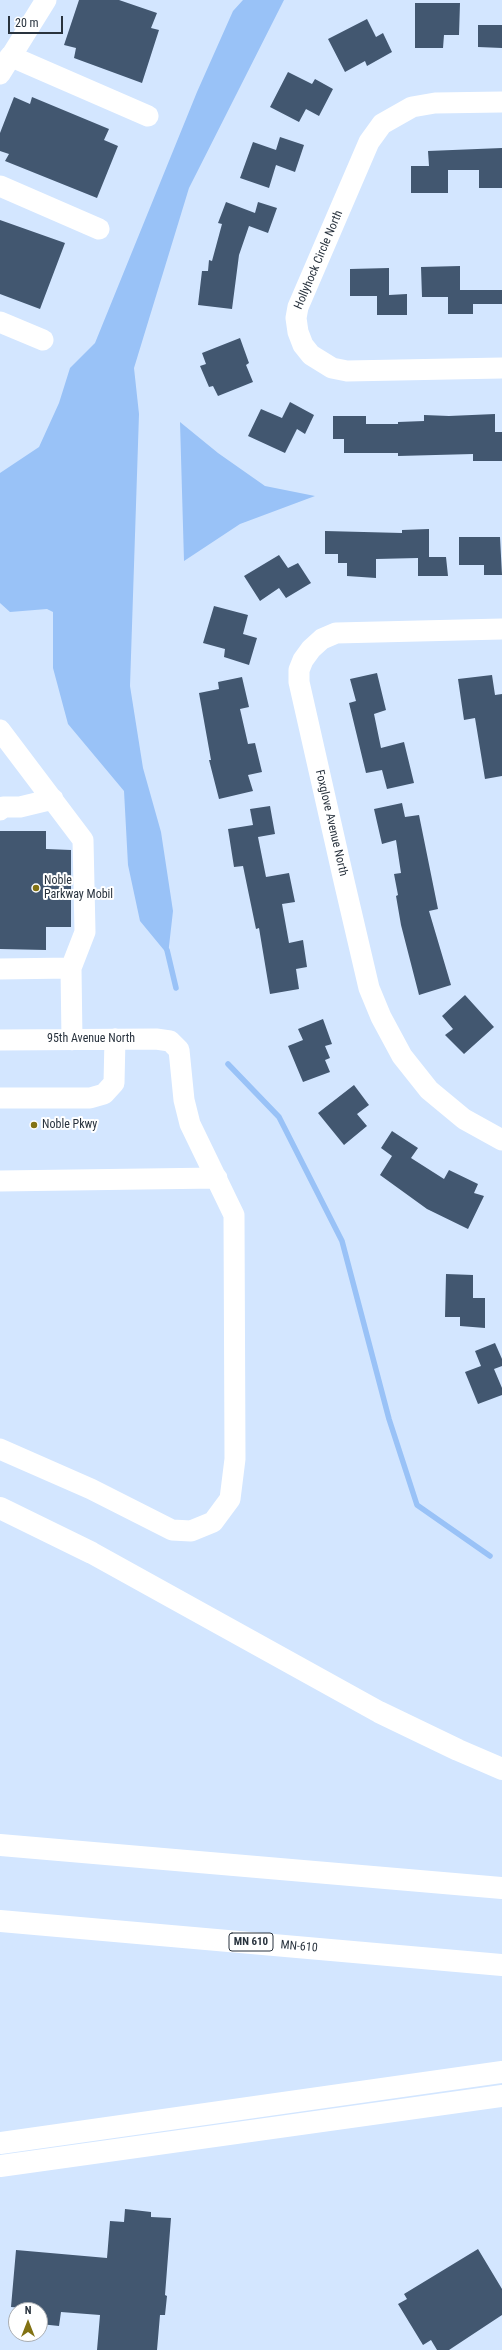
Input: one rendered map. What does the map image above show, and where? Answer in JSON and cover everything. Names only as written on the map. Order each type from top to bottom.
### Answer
[{"type":"highway","points":[[0,1508],[92,1553],[379,1712],[502,1769]]},
{"type":"highway","points":[[0,1845],[502,1888]]},
{"type":"highway","name":"MN-610","points":[[0,1921],[502,1964]]},
{"type":"highway","points":[[0,2144],[502,2072]]},
{"type":"highway","points":[[0,2166],[502,2096]]},
{"type":"street","points":[[0,74],[44,1]]},
{"type":"street","points":[[10,56],[148,116]]},
{"type":"street","name":"Hollyhock Circle North","points":[[502,102],[435,103],[412,107],[382,124],[369,142],[298,307],[296,318],[298,332],[303,345],[311,355],[332,368],[348,370],[502,368]]},
{"type":"street","points":[[0,186],[99,229]]},
{"type":"street","points":[[0,322],[43,340]]},
{"type":"street","name":"Foxglove Avenue North","points":[[502,629],[336,633],[322,639],[311,649],[303,660],[299,670],[299,682],[353,920],[369,988],[380,1017],[402,1056],[429,1090],[464,1119],[502,1140]]},
{"type":"street","points":[[0,730],[83,840],[85,932],[71,968],[72,1040]]},
{"type":"street","points":[[0,810],[3,807],[20,806],[52,799]]},
{"type":"street","points":[[0,968],[71,968]]},
{"type":"street","points":[[0,1098],[90,1098],[104,1094],[114,1083],[115,1039]]},
{"type":"street","name":"95th Avenue North","points":[[0,1040],[156,1039],[170,1041],[179,1050],[184,1100],[190,1124],[216,1178]]},
{"type":"street","points":[[0,1181],[216,1178],[234,1215],[235,1460],[230,1499],[214,1522],[191,1531],[172,1530],[91,1489],[0,1449]]},
{"type":"water","points":[[243,0],[284,0],[189,188],[134,368],[139,414],[130,686],[143,768],[161,832],[173,911],[168,955],[140,921],[128,865],[124,791],[68,724],[53,668],[53,612],[47,609],[10,612],[0,603],[0,473],[39,447],[59,403],[70,368],[95,343],[197,92],[233,11]]},
{"type":"water","points":[[180,422],[218,453],[265,486],[315,496],[240,524],[184,561]]},
{"type":"building","points":[[79,0],[119,0],[157,13],[151,28],[159,30],[142,83],[74,58],[76,48],[64,45]]},
{"type":"building","points":[[415,3],[460,3],[459,35],[444,35],[443,48],[415,48]]},
{"type":"building","points":[[367,19],[376,37],[383,33],[392,52],[367,66],[365,61],[345,72],[328,39]]},
{"type":"building","points":[[478,25],[502,25],[502,48],[478,47]]},
{"type":"building","points":[[288,72],[312,84],[315,79],[333,89],[319,116],[306,109],[299,122],[270,107]]},
{"type":"building","points":[[14,97],[30,104],[32,97],[109,129],[104,140],[118,146],[97,198],[5,161],[9,154],[0,151],[0,133]]},
{"type":"building","points":[[280,137],[304,145],[295,172],[276,165],[269,188],[240,178],[253,142],[276,150]]},
{"type":"building","points":[[502,148],[502,188],[479,188],[479,170],[448,170],[448,193],[411,193],[411,166],[429,166],[428,151]]},
{"type":"building","points":[[226,202],[255,213],[258,202],[277,208],[268,233],[249,226],[239,255],[232,309],[198,305],[202,271],[208,271],[209,260],[212,261],[222,224],[218,223]]},
{"type":"building","points":[[0,220],[65,243],[40,309],[0,294]]},
{"type":"building","points":[[460,266],[460,290],[502,290],[502,304],[473,304],[473,314],[448,314],[448,297],[422,297],[421,267]]},
{"type":"building","points":[[389,268],[389,295],[407,294],[407,315],[377,315],[377,296],[350,296],[350,269]]},
{"type":"building","points":[[240,338],[249,363],[246,365],[253,382],[218,396],[213,386],[209,387],[200,366],[206,364],[202,353]]},
{"type":"building","points":[[290,402],[314,415],[305,434],[297,429],[285,453],[248,436],[261,409],[282,418]]},
{"type":"building","points":[[495,414],[495,432],[502,432],[502,461],[473,461],[473,454],[398,456],[398,453],[344,453],[344,439],[333,439],[333,416],[366,416],[366,424],[398,424],[398,422],[424,421],[424,415],[449,416]]},
{"type":"building","points":[[429,529],[429,557],[446,557],[448,576],[418,576],[418,558],[376,559],[376,578],[347,576],[347,563],[338,563],[338,554],[325,554],[325,531],[402,533],[402,530]]},
{"type":"building","points":[[459,537],[500,537],[502,575],[484,575],[484,565],[459,565]]},
{"type":"building","points":[[279,555],[288,568],[298,563],[311,583],[286,598],[279,588],[260,601],[244,576]]},
{"type":"building","points":[[214,606],[248,615],[243,634],[257,638],[249,665],[224,657],[225,649],[203,643]]},
{"type":"building","points":[[377,673],[386,710],[374,714],[381,748],[404,742],[414,783],[387,789],[382,770],[366,773],[349,703],[356,701],[350,679]]},
{"type":"building","points":[[492,675],[495,695],[502,694],[502,776],[485,779],[475,718],[464,720],[458,679]]},
{"type":"building","points":[[242,677],[249,707],[240,709],[248,744],[255,743],[262,772],[248,775],[253,791],[219,799],[209,760],[211,760],[199,693],[219,689],[218,682]]},
{"type":"building","points":[[402,803],[405,817],[419,815],[438,909],[429,911],[451,985],[419,995],[401,925],[396,896],[398,895],[394,874],[401,873],[396,840],[382,844],[374,809]]},
{"type":"building","points":[[270,806],[275,834],[258,837],[266,877],[289,873],[295,902],[282,904],[289,943],[303,940],[307,967],[296,969],[299,989],[270,994],[259,928],[256,929],[243,866],[234,867],[228,829],[253,825],[250,809]]},
{"type":"building","name":"Noble Parkway Mobil","points":[[0,831],[46,831],[46,849],[71,850],[71,927],[46,927],[46,950],[0,949]]},
{"type":"building","points":[[465,995],[494,1027],[464,1054],[445,1035],[453,1029],[442,1016]]},
{"type":"building","points":[[323,1019],[332,1044],[325,1046],[330,1058],[325,1060],[330,1072],[303,1082],[288,1046],[303,1040],[298,1029]]},
{"type":"building","points":[[354,1085],[369,1105],[357,1114],[367,1126],[344,1145],[318,1113]]},
{"type":"building","points":[[392,1131],[418,1148],[411,1158],[444,1179],[449,1170],[478,1184],[474,1193],[484,1196],[468,1229],[427,1209],[380,1175],[392,1156],[381,1148]]},
{"type":"building","points":[[446,1274],[473,1275],[473,1298],[485,1298],[485,1328],[460,1326],[460,1317],[445,1317]]},
{"type":"building","points":[[495,1343],[502,1359],[502,1366],[494,1369],[502,1388],[502,1395],[478,1404],[465,1372],[481,1366],[475,1351]]},
{"type":"building","points":[[125,2209],[151,2212],[151,2217],[171,2218],[165,2295],[167,2296],[165,2315],[160,2315],[157,2350],[97,2350],[100,2315],[61,2312],[59,2326],[48,2325],[48,2302],[11,2302],[16,2250],[107,2258],[110,2221],[124,2222]]},
{"type":"building","points":[[478,2249],[502,2289],[502,2315],[449,2350],[437,2350],[431,2340],[423,2345],[398,2304],[407,2299],[404,2294]]},
{"type":"waterway","points":[[167,950],[176,988]]},
{"type":"waterway","points":[[228,1064],[279,1117],[342,1241],[389,1419],[417,1505],[490,1556]]},
{"type":"place","name":"Noble Parkway Mobil","points":[[36,888]]},
{"type":"place","name":"Noble Pkwy","points":[[34,1125]]}]
